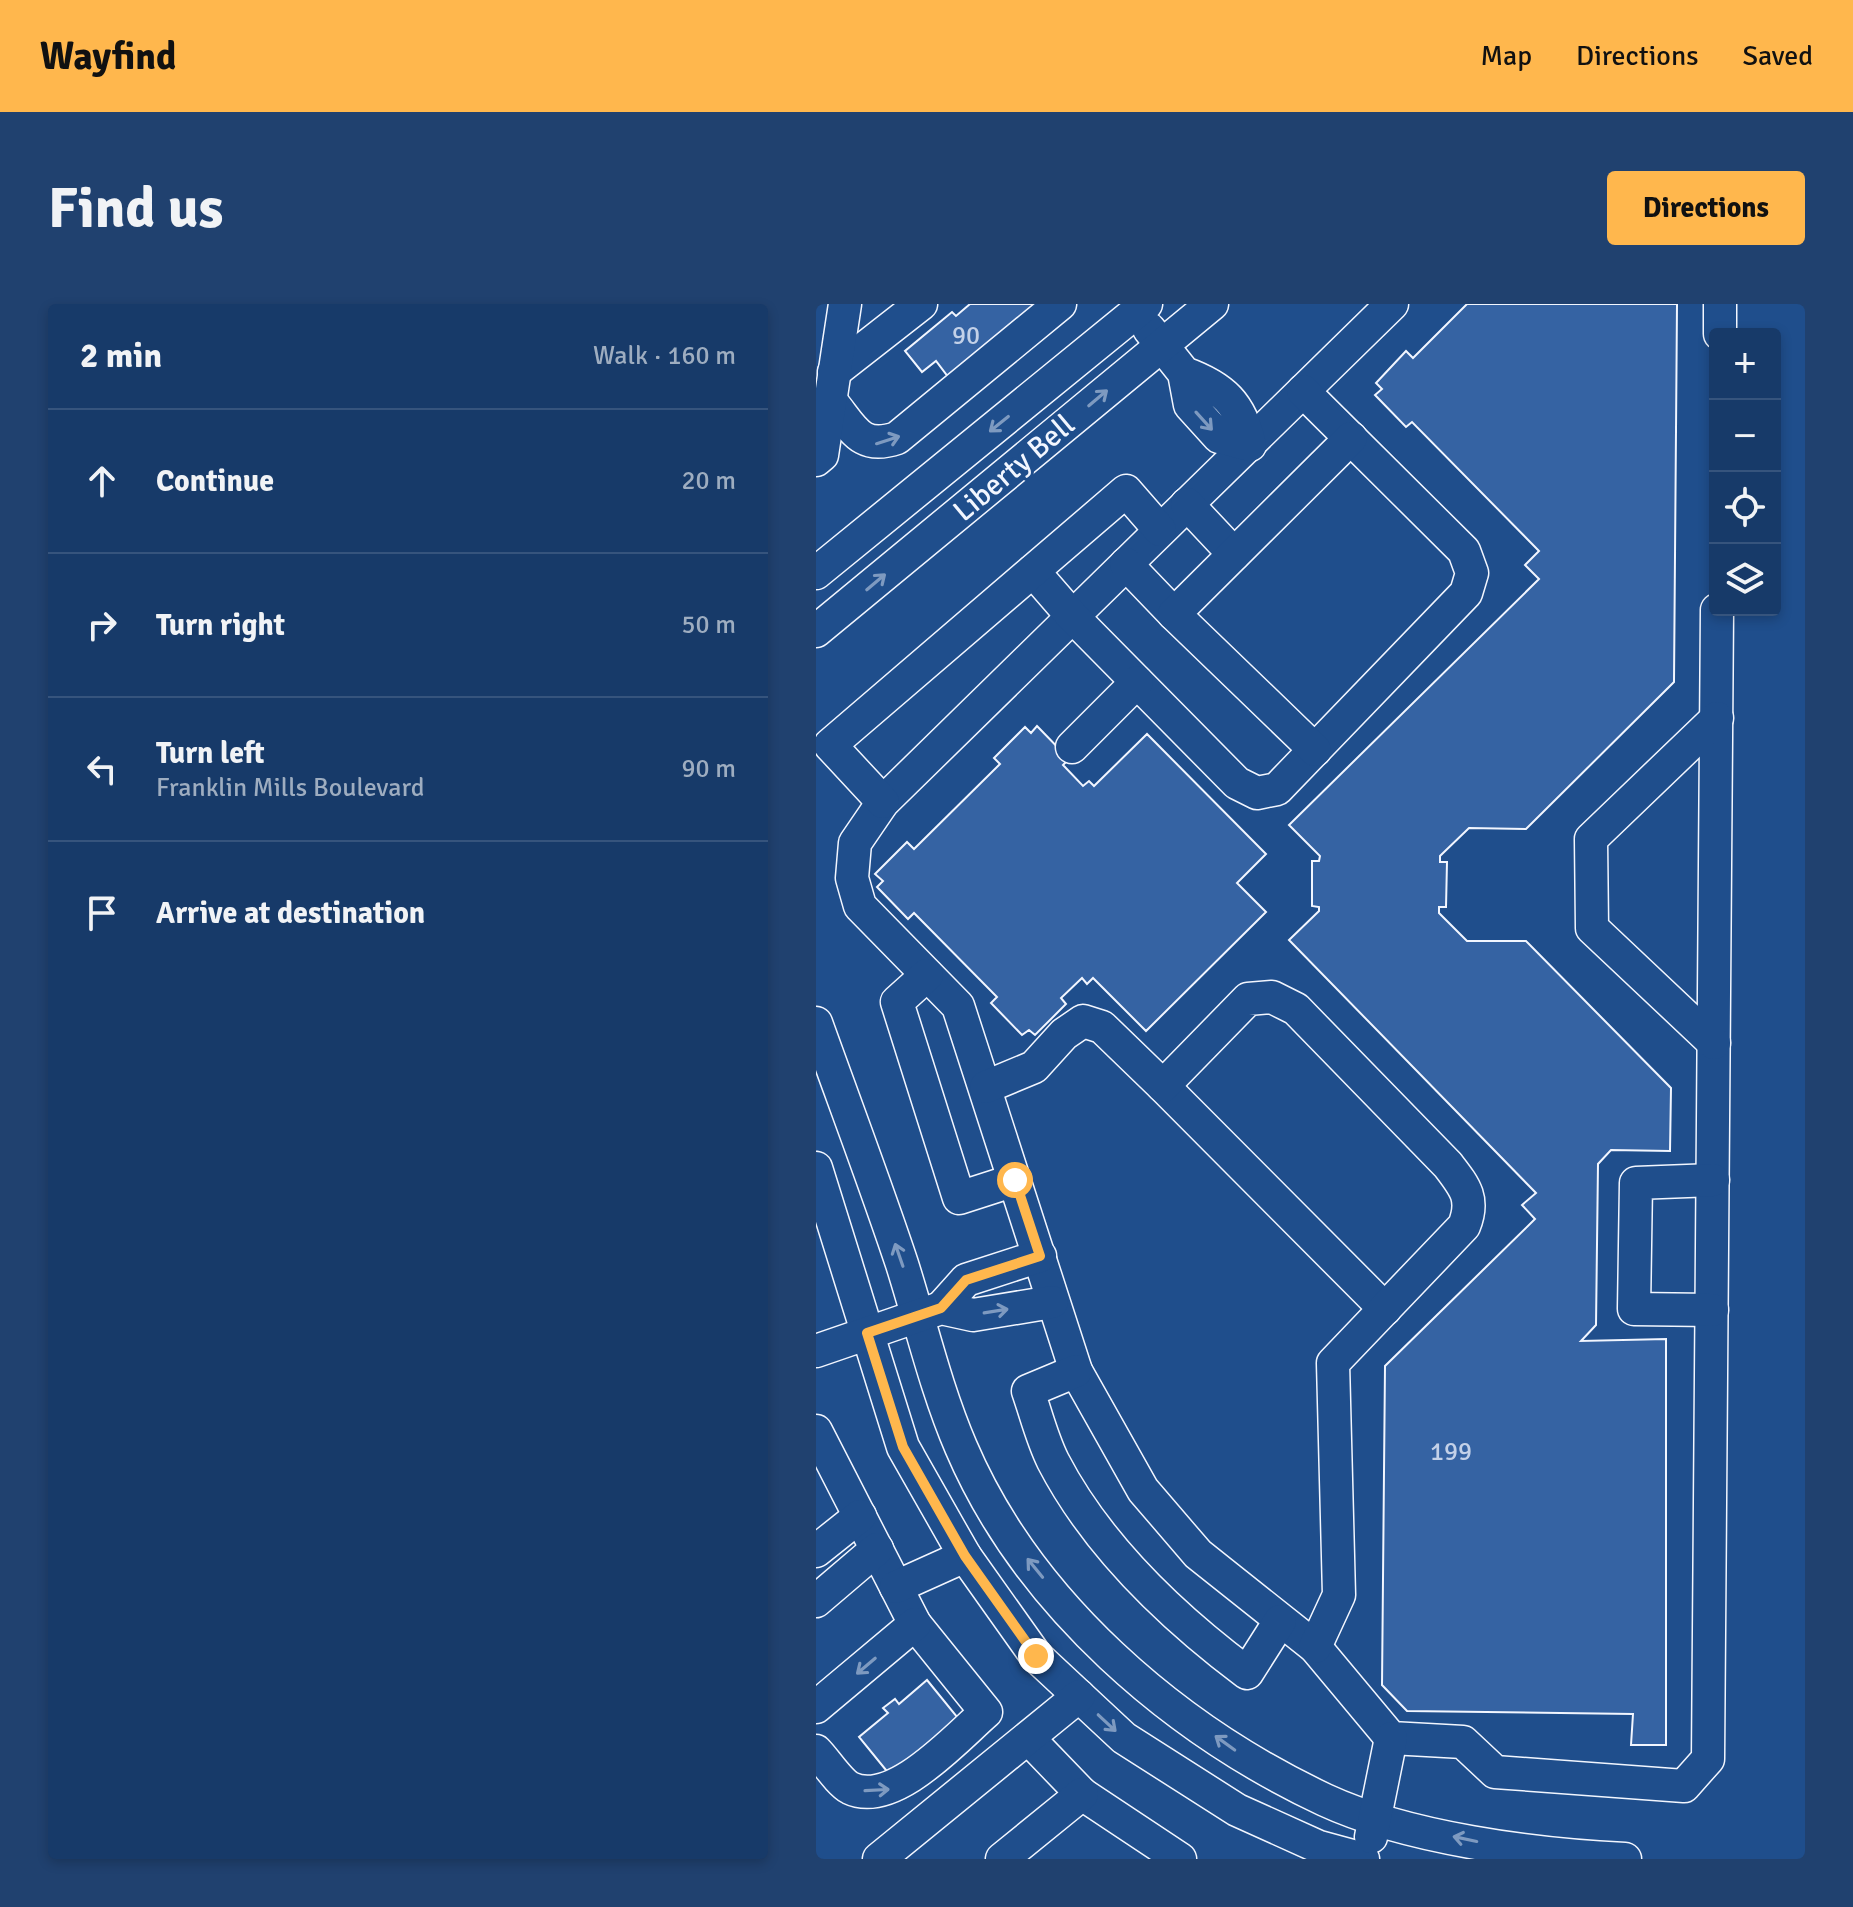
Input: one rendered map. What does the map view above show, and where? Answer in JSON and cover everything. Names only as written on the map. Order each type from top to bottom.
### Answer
[{"type":"street","points":[[816,460],[822,455],[845,304]]},
{"type":"street","points":[[832,386],[921,304]]},
{"type":"street","points":[[832,386],[863,439],[877,445],[897,438],[1060,304]]},
{"type":"street","name":"Liberty Bell","points":[[816,631],[1212,304]]},
{"type":"street","points":[[1392,304],[883,802],[855,843],[852,878],[860,906],[958,1006],[1076,1371],[1143,1490],[1198,1554],[1315,1647],[1391,1738],[1463,1742],[1495,1772],[1684,1786],[1708,1759],[1717,616]]},
{"type":"street","points":[[1720,304],[1720,328]]},
{"type":"street","points":[[1137,307],[1184,373],[1213,383],[1243,416],[1250,445]]},
{"type":"street","name":"Liberty Bell","points":[[816,573],[1137,307]]},
{"type":"street","points":[[1033,571],[1072,616],[1237,783],[1257,793],[1277,789],[1466,593],[1472,573],[1464,551],[1303,391]]},
{"type":"street","points":[[1174,614],[1351,438]]},
{"type":"street","points":[[883,802],[830,745],[1126,491],[1160,530]]},
{"type":"street","points":[[1187,504],[1234,554]]},
{"type":"street","points":[[1126,564],[1315,750]]},
{"type":"street","points":[[1072,747],[1137,682]]},
{"type":"street","points":[[1714,1043],[1592,928],[1591,839],[1717,718]]},
{"type":"street","points":[[927,975],[897,1002],[959,1198],[1015,1180]]},
{"type":"street","points":[[1163,1086],[1248,999],[1272,997],[1296,1009],[1448,1165],[1468,1191],[1471,1209],[1464,1226],[1333,1363],[1339,1595],[1315,1647]]},
{"type":"street","points":[[986,1087],[1034,1067],[1064,1034],[1083,1021],[1102,1027],[1385,1309]]},
{"type":"street","points":[[816,1023],[930,1311],[961,1447],[1008,1535],[1072,1613],[1129,1673],[1234,1750],[1327,1801],[1377,1817],[1546,1855],[1625,1859]]},
{"type":"street","points":[[816,1168],[903,1447],[965,1556],[1036,1656],[1124,1738],[1225,1802],[1318,1853],[1364,1859],[1377,1817],[1391,1738]]},
{"type":"street","points":[[1712,1310],[1634,1309],[1636,1183],[1713,1180]]},
{"type":"street","points":[[816,1351],[930,1311],[966,1280],[1040,1256]]},
{"type":"street","points":[[930,1311],[973,1315],[1052,1302]]},
{"type":"street","points":[[1076,1371],[1028,1391],[1053,1460],[1105,1539],[1188,1629],[1247,1673],[1280,1621]]},
{"type":"street","points":[[816,1431],[915,1624],[986,1712],[889,1790],[867,1792],[849,1787],[816,1751]]},
{"type":"street","points":[[816,1551],[860,1516]]},
{"type":"street","points":[[816,1601],[877,1549]]},
{"type":"street","points":[[896,1587],[965,1556]]},
{"type":"street","points":[[816,1707],[915,1624]]},
{"type":"street","points":[[879,1859],[913,1849],[1028,1738],[1079,1696]]},
{"type":"street","points":[[1028,1738],[1082,1794],[1180,1859]]},
{"type":"street","points":[[1002,1859],[1082,1794]]},
{"type":"street","points":[[1318,1853],[1327,1801]]},
{"type":"building","points":[[970,304],[1043,304],[952,382],[936,361],[922,372],[905,351],[952,312],[956,316]]},
{"type":"building","points":[[1467,304],[1677,304],[1674,682],[1526,829],[1469,828],[1440,856],[1440,862],[1447,862],[1446,907],[1439,907],[1439,913],[1467,941],[1526,941],[1671,1088],[1670,1151],[1611,1150],[1598,1164],[1596,1325],[1581,1341],[1666,1339],[1666,1745],[1631,1745],[1633,1714],[1407,1711],[1382,1685],[1385,1366],[1535,1219],[1522,1205],[1536,1193],[1289,940],[1319,911],[1319,907],[1312,906],[1312,861],[1319,861],[1320,856],[1289,825],[1539,579],[1525,565],[1539,551],[1412,422],[1406,427],[1375,395],[1382,389],[1376,383],[1406,351],[1413,358]]},
{"type":"building","points":[[1037,726],[1069,759],[1063,765],[1083,786],[1089,781],[1094,786],[1147,734],[1266,854],[1237,883],[1266,912],[1146,1031],[1093,978],[1087,984],[1082,978],[1061,998],[1066,1004],[1035,1035],[1029,1030],[1022,1035],[991,1003],[997,997],[914,913],[908,919],[877,887],[883,881],[875,874],[907,842],[914,849],[1000,764],[994,758],[1025,727],[1031,733]]},
{"type":"building","points":[[927,1680],[958,1718],[890,1775],[859,1737],[888,1713],[883,1708],[895,1699],[899,1704]]},
{"type":"route","points":[[1015,1180],[1040,1256],[966,1280],[941,1308],[867,1333],[903,1447],[965,1556],[1036,1656]]}]
